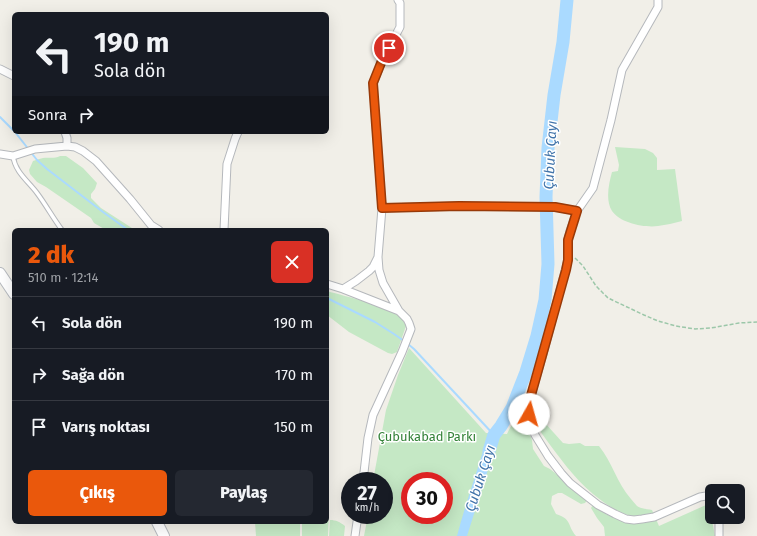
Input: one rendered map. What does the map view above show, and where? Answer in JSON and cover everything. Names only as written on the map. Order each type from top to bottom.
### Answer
[{"type":"main road","points":[[0,273],[12,291]]},
{"type":"main road","points":[[158,524],[163,536]]},
{"type":"street","points":[[398,0],[400,3],[400,27],[383,58],[373,83],[382,208],[378,257],[379,270],[383,283],[399,311]]},
{"type":"street","points":[[658,0],[658,7],[622,70],[611,120],[592,188],[577,211],[568,240],[569,253],[566,270],[530,399],[530,420],[535,435],[561,474],[598,505],[626,519],[634,520],[654,517],[693,499],[705,496]]},
{"type":"street","points":[[0,69],[12,75]]},
{"type":"street","points":[[66,134],[67,146]]},
{"type":"street","points":[[224,228],[227,164],[237,134]]},
{"type":"street","points":[[0,154],[13,156],[35,149],[67,146],[75,147],[96,161],[130,199],[151,226],[155,228]]},
{"type":"street","points":[[382,208],[459,206],[555,207],[577,211]]},
{"type":"street","points":[[343,288],[356,281],[369,271],[373,267],[378,257]]},
{"type":"street","points":[[329,284],[343,288],[399,311],[403,314],[411,329],[373,415],[368,438],[364,472]]},
{"type":"street","points":[[355,536],[357,524]]},
{"type":"street","points":[[719,524],[719,536]]},
{"type":"lane","points":[[13,156],[15,165],[61,228]]},
{"type":"path","points":[[569,253],[583,266],[596,286],[608,298],[644,316],[676,326],[695,329],[757,322]]},
{"type":"green space","points":[[615,147],[645,149],[653,153],[657,158],[657,170],[675,169],[682,221],[661,226],[646,226],[627,222],[612,211],[608,197],[609,186],[612,172],[618,171],[619,165]]},
{"type":"green space","points":[[66,156],[83,168],[97,183],[91,194],[91,198],[101,208],[132,228],[103,228],[94,223],[91,218],[37,182],[30,174],[29,170],[33,161],[43,158]]},
{"type":"green space","points":[[329,292],[386,309],[401,318],[406,326],[397,352],[392,354],[349,332],[329,317]]},
{"type":"green space","name":"Çubukabad Parkı","points":[[409,348],[486,433],[507,434],[515,421],[523,417],[532,440],[533,449],[544,466],[550,469],[588,499],[585,503],[581,504],[562,493],[552,496],[551,504],[556,514],[567,520],[576,536],[364,536],[366,524],[393,524],[393,472],[375,472],[386,410]]},
{"type":"green space","points":[[536,413],[563,443],[580,443],[585,446],[599,446],[604,452],[626,493],[637,506],[652,510],[659,526],[705,505],[705,524],[713,524],[715,536],[605,536],[604,527],[591,508],[593,505],[606,514],[621,521],[638,521],[635,517],[624,514],[608,505],[579,481],[545,438],[534,421]]},
{"type":"green space","points":[[330,520],[334,520],[345,526],[344,536],[329,536]]},
{"type":"green space","points":[[255,524],[300,524],[300,536],[256,536]]},
{"type":"green space","points":[[302,524],[328,524],[328,536],[302,536]]},
{"type":"water","points":[[488,433],[499,435],[467,536],[457,536],[481,459]]},
{"type":"waterway","name":"Çubuk Çayı","points":[[489,451],[494,435],[512,408],[526,372],[537,336],[545,300],[548,264],[546,197],[548,148],[554,95],[563,42],[567,0]]},
{"type":"waterway","points":[[0,117],[12,129]]},
{"type":"waterway","points":[[17,134],[37,160],[47,169],[125,228]]},
{"type":"waterway","points":[[329,299],[375,322],[404,341]]},
{"type":"waterway","points":[[408,344],[494,435]]},
{"type":"route","points":[[389,48],[383,58],[373,83],[382,208],[459,206],[555,207],[577,211],[568,240],[569,253],[566,270],[530,399],[529,414]]}]
